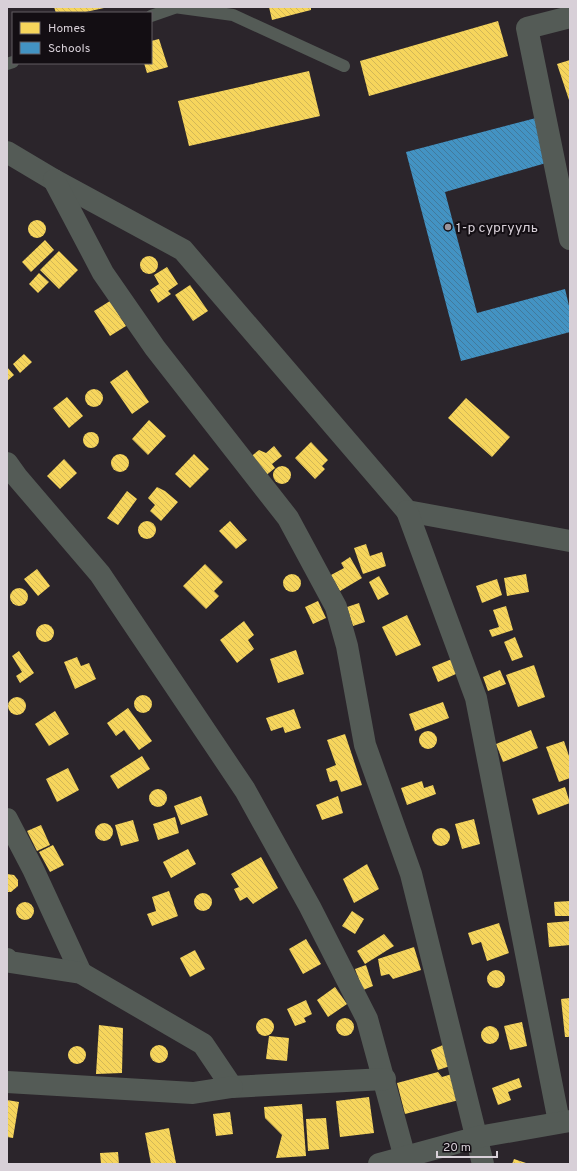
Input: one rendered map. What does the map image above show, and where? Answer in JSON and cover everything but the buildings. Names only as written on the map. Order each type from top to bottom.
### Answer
[{"type":"street","points":[[570,17],[527,28],[570,238]]},
{"type":"street","points":[[7,152],[54,180],[183,250],[407,512],[476,698],[564,1122],[478,1136],[405,1158],[379,1164]]},
{"type":"street","points":[[54,180],[103,273],[155,348],[288,518],[336,607],[347,646],[365,745],[412,874],[478,1136],[483,1164]]},
{"type":"street","points":[[7,463],[100,574],[245,790],[310,907],[367,1019],[405,1158]]},
{"type":"street","points":[[407,512],[570,541]]},
{"type":"street","points":[[7,819],[33,869],[80,972]]},
{"type":"street","points":[[7,959],[10,962],[80,972],[203,1044],[232,1087]]},
{"type":"street","points":[[7,1082],[193,1094],[232,1087],[384,1079]]},
{"type":"lane","points":[[152,16],[174,7],[233,15],[344,66]]},
{"type":"place","name":"1-р сургууль","points":[[448,227]]}]
